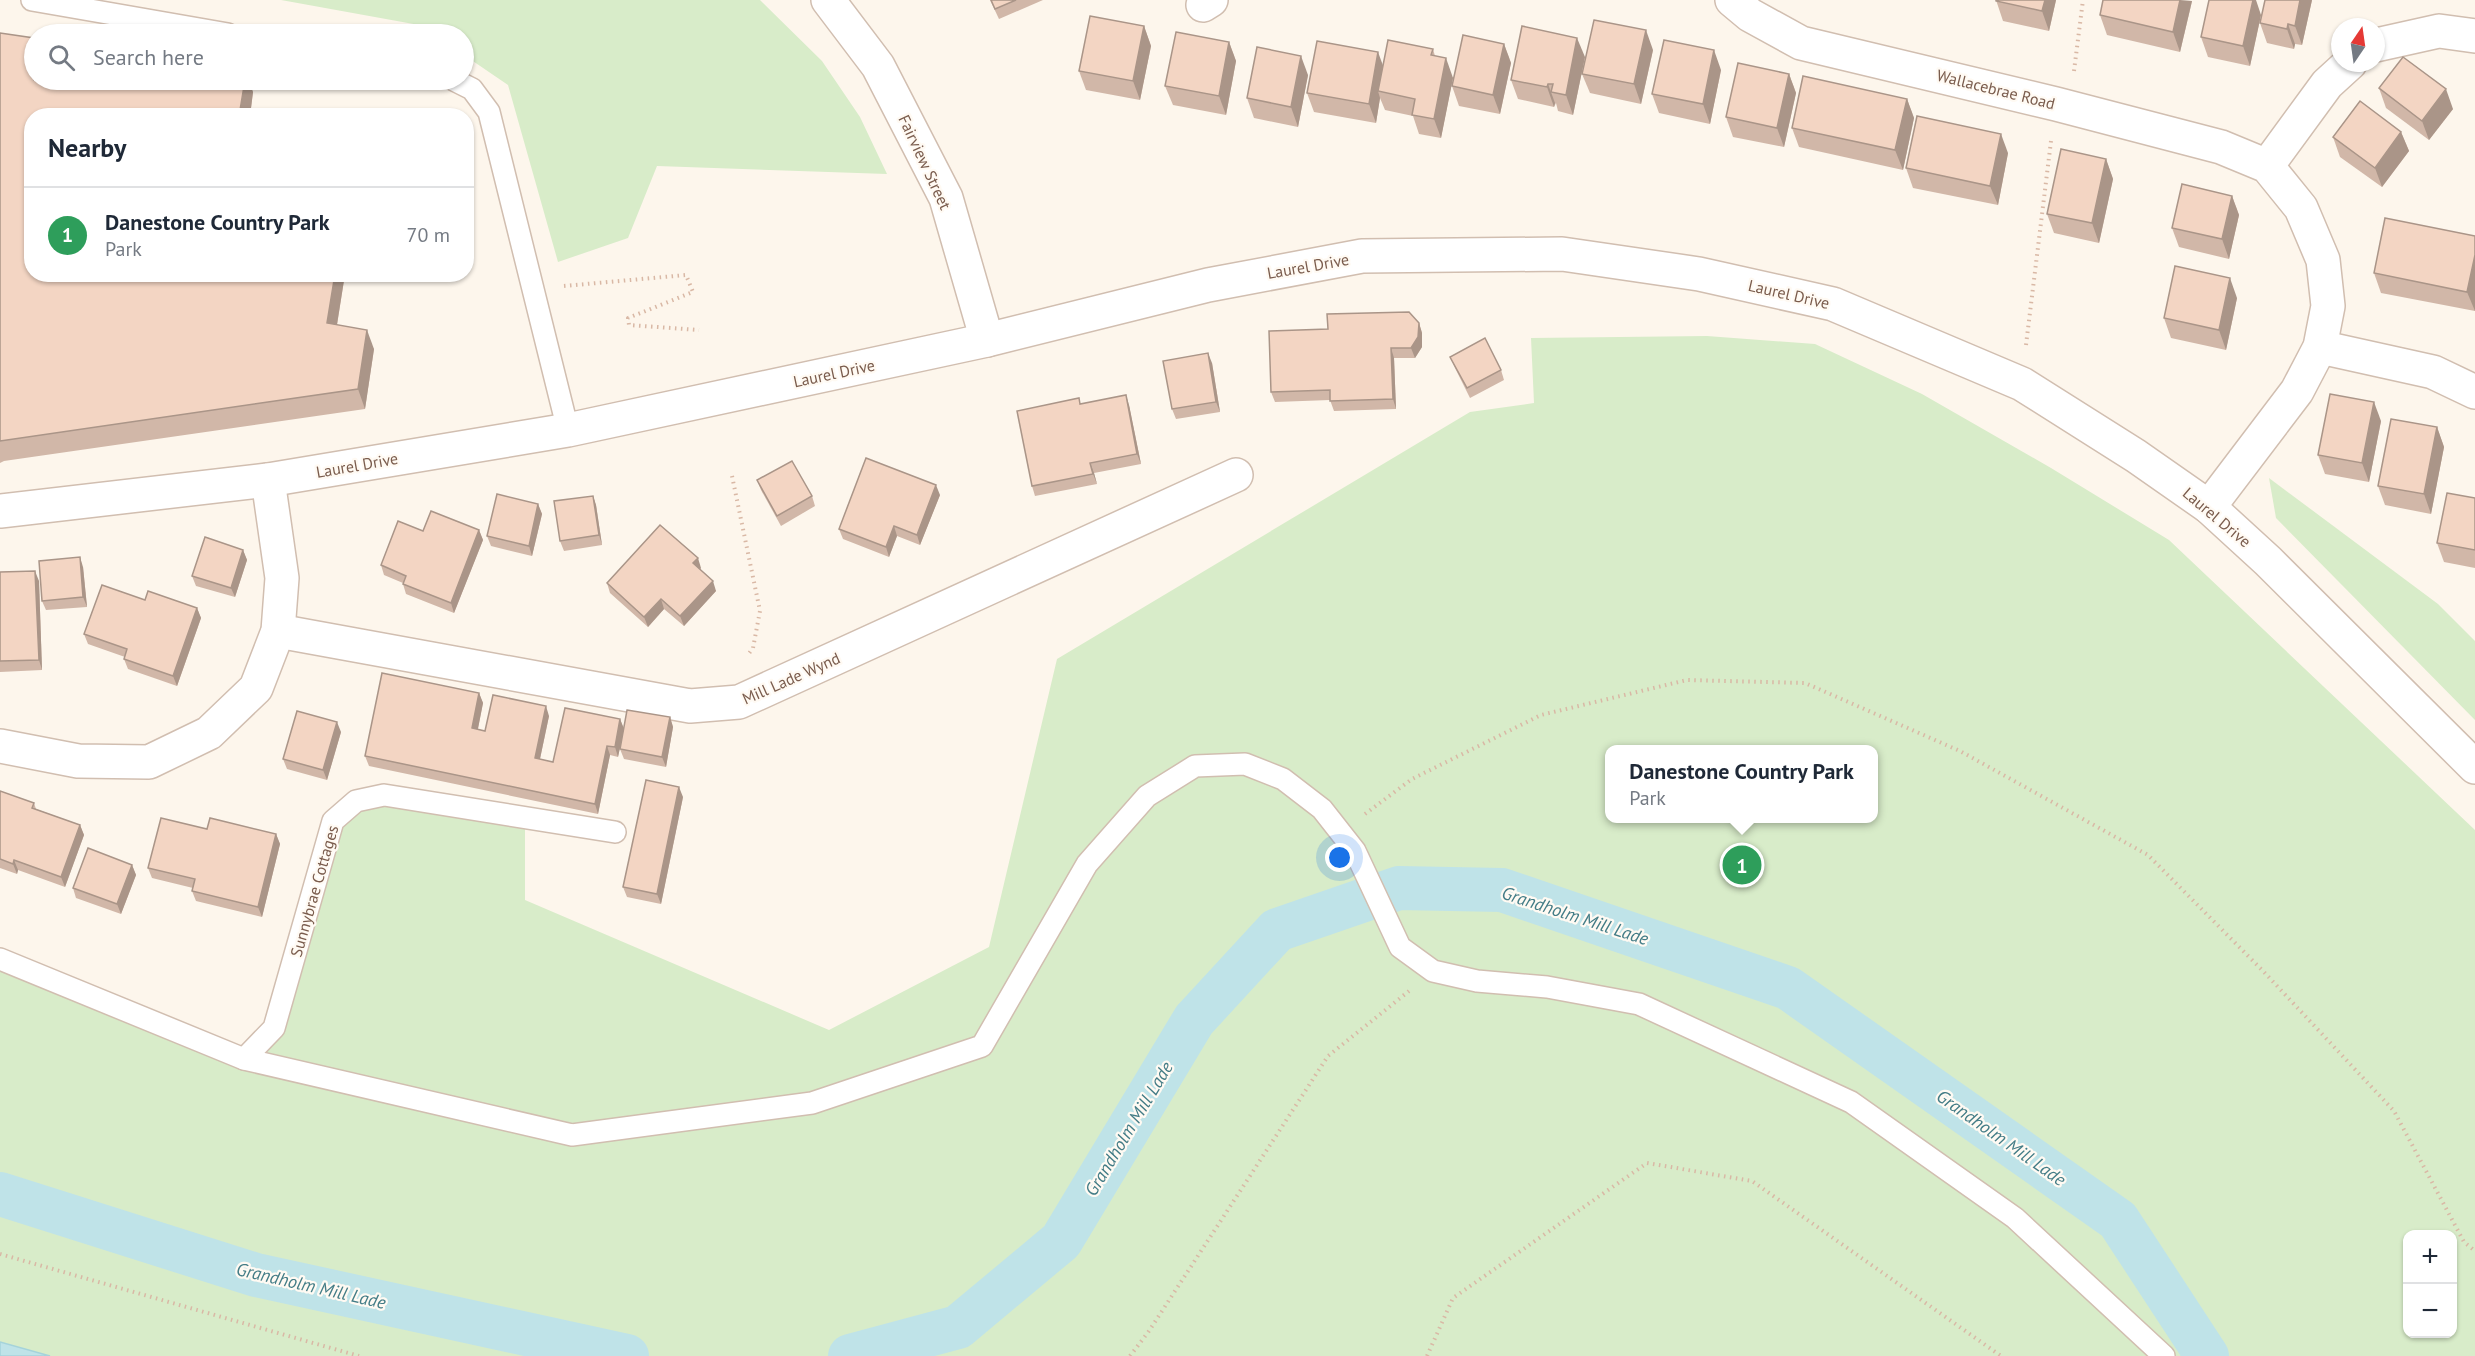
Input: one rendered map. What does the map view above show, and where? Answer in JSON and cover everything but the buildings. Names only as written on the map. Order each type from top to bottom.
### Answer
[{"type":"street","name":"Fairview Street","points":[[828,0],[878,66],[946,198],[987,340]]},
{"type":"street","name":"Wallacebrae Road","points":[[1732,0],[1750,15],[1801,43],[2056,104],[2221,147],[2267,166],[2301,208],[2322,260],[2328,306],[2320,347],[2297,391],[2209,507]]},
{"type":"street","points":[[2385,43],[2439,31],[2475,36]]},
{"type":"street","points":[[2267,166],[2327,84],[2340,72]]},
{"type":"street","name":"Laurel Drive","points":[[0,512],[268,480],[568,430],[987,340],[1208,285],[1362,256],[1562,254],[1699,274],[1833,304],[2022,384],[2136,456],[2209,507],[2268,561],[2475,767]]},
{"type":"street","points":[[2320,347],[2433,372],[2475,392]]},
{"type":"street","name":"Mill Lade Wynd","points":[[278,631],[690,706],[740,702],[1236,475]]},
{"type":"street","points":[[0,746],[78,760],[148,762],[209,734],[256,688],[278,631],[282,578],[268,480]]},
{"type":"lane","points":[[33,0],[171,24]]},
{"type":"lane","points":[[472,90],[489,112],[568,430]]},
{"type":"lane","points":[[0,959],[244,1059],[572,1134],[812,1103],[982,1046],[1087,864],[1147,796],[1195,766],[1245,764],[1283,779],[1322,809],[1354,851],[1400,947],[1433,971],[1477,981],[1547,987],[1639,1004],[1851,1102],[2015,1218],[2164,1356]]},
{"type":"lane","name":"Sunnybrae Cottages","points":[[244,1059],[274,1028],[333,821],[356,801],[384,795],[615,832]]},
{"type":"path","points":[[2022,384],[2056,104],[2073,80],[2083,0]]},
{"type":"path","points":[[533,289],[686,275],[693,292],[628,318],[629,325],[699,330]]},
{"type":"path","points":[[732,476],[760,611],[753,648],[746,657]]},
{"type":"path","points":[[1340,832],[1412,779],[1541,715],[1687,680],[1805,683],[1960,751],[2148,855],[2264,972],[2394,1111],[2464,1242],[2475,1251]]},
{"type":"path","points":[[1130,1356],[1149,1331],[1328,1056],[1433,971]]},
{"type":"path","points":[[1427,1356],[1453,1298],[1647,1163],[1752,1180],[2001,1356]]},
{"type":"path","points":[[0,1254],[359,1356]]},
{"type":"green space","points":[[281,0],[760,0],[822,61],[860,117],[887,174],[657,166],[628,238],[558,262],[508,85],[474,62],[474,24],[413,24]]},
{"type":"green space","points":[[1707,336],[1815,344],[1922,394],[2051,468],[2169,540],[2475,830],[2475,1356],[50,1356],[0,1342],[0,959],[244,1059],[274,1028],[333,821],[356,801],[525,818],[525,900],[829,1030],[989,947],[1057,659],[1470,412],[1534,403],[1531,338]]},
{"type":"green space","points":[[2269,478],[2438,604],[2475,641],[2475,720],[2276,518]]},
{"type":"water","points":[[0,1342],[50,1356],[0,1356]]},
{"type":"waterway","name":"Grandholm Mill Lade","points":[[850,1356],[958,1327],[1061,1241],[1194,1020],[1277,930],[1399,888],[1502,890],[1788,988],[2118,1220],[2207,1356]]},
{"type":"waterway","name":"Grandholm Mill Lade","points":[[0,1194],[256,1275],[627,1356]]},
{"type":"place","name":"Danestone Country Park","points":[[1742,865]]}]
